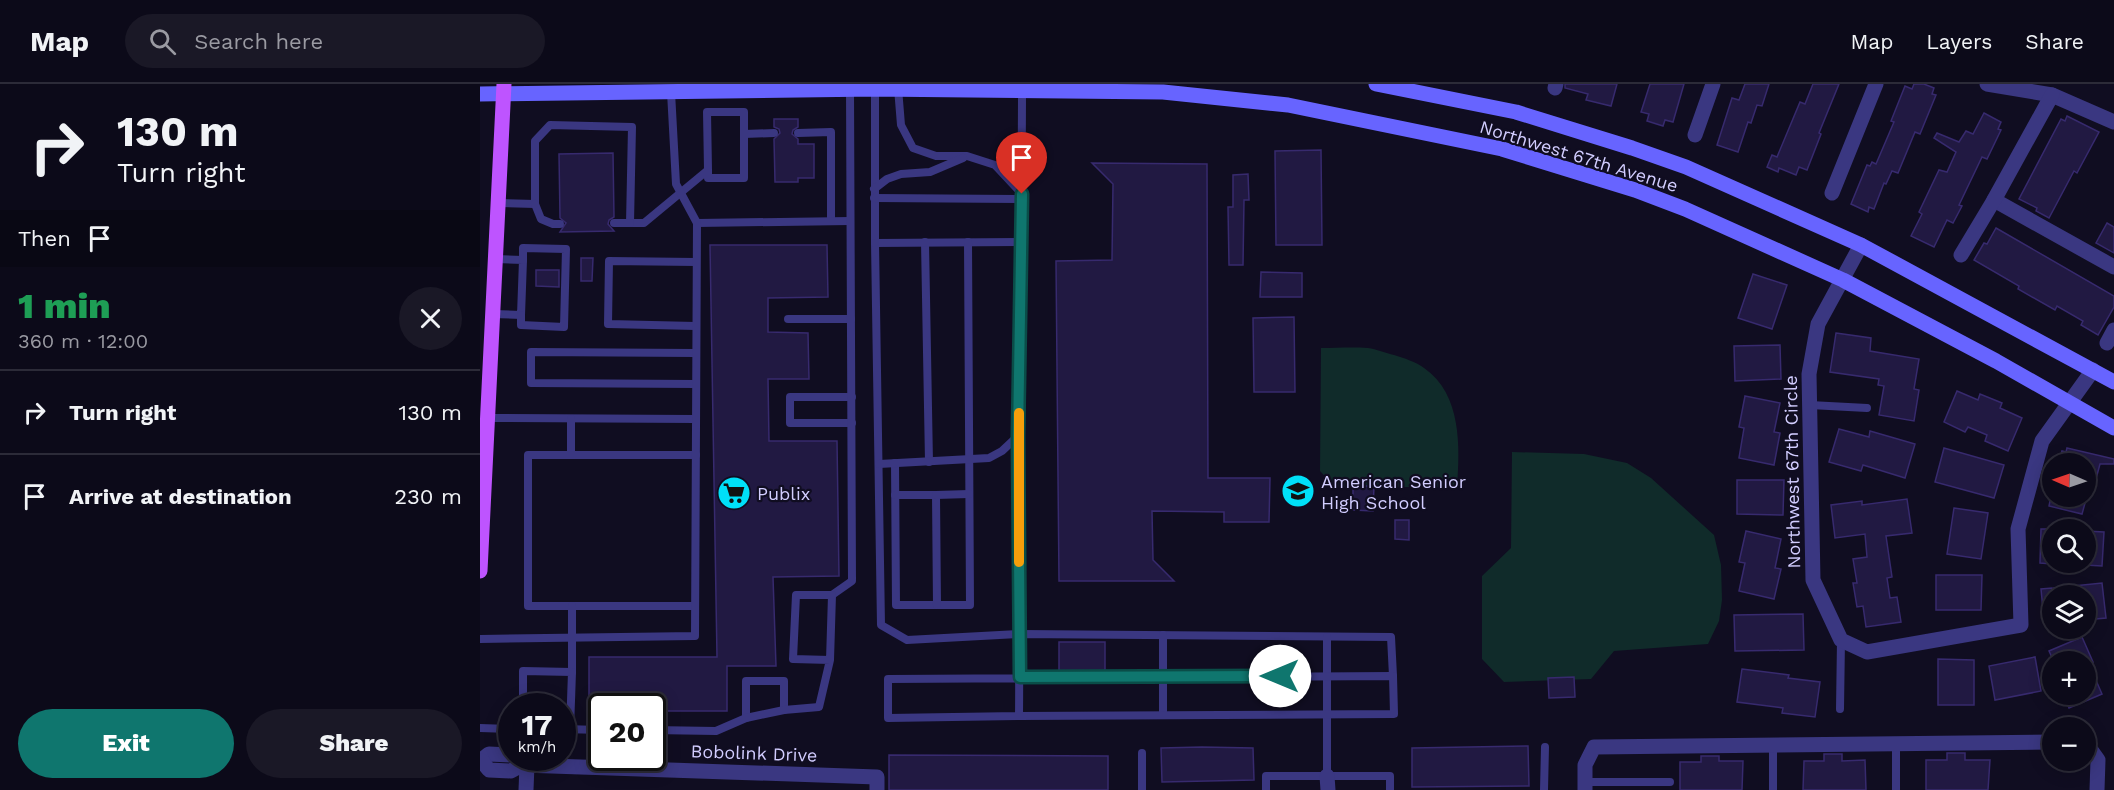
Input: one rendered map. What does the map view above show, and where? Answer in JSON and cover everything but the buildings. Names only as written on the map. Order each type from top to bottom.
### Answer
[{"type":"main road","name":"Northwest 67th Avenue","points":[[1376,84],[1516,112],[1686,167],[1861,245],[2114,382]]},
{"type":"main road","name":"Northwest 67th Avenue","points":[[480,94],[504,89],[671,92],[849,86],[1163,92],[1288,105],[1502,148],[1635,190],[1685,209],[1843,280],[1996,361],[2114,428]]},
{"type":"main road","points":[[480,571],[483,420],[492,314],[504,89]]},
{"type":"street","points":[[1695,135],[1713,84]]},
{"type":"street","points":[[1832,193],[1876,84]]},
{"type":"street","points":[[1987,84],[2052,95],[2114,122]]},
{"type":"street","points":[[1961,255],[2052,95]]},
{"type":"street","points":[[1994,200],[2114,267]]},
{"type":"street","name":"Northwest 67th Circle","points":[[1841,640],[1813,580],[1809,374],[1818,324],[1861,245]]},
{"type":"street","points":[[1841,640],[1867,652],[2021,625],[2018,529],[2042,441],[2093,370]]},
{"type":"street","points":[[1585,786],[1585,765],[1594,747],[2042,742]]},
{"type":"street","points":[[2096,757],[2098,760],[2097,790]]},
{"type":"street","name":"Bobolink Drive","points":[[481,761],[489,770],[498,770]]},
{"type":"street","name":"Bobolink Drive","points":[[576,765],[844,783],[877,783]]},
{"type":"street","points":[[521,771],[526,790]]},
{"type":"lane","points":[[830,660],[793,659],[796,595],[832,595],[852,581],[849,86]]},
{"type":"lane","points":[[875,86],[874,194],[881,625],[907,640],[1020,634],[1391,638],[1393,676],[1394,714],[888,718],[888,679],[1393,676]]},
{"type":"lane","points":[[898,86],[901,125],[913,148],[936,156],[967,156],[995,165],[1022,197]]},
{"type":"lane","points":[[1019,716],[1018,436],[1022,89]]},
{"type":"lane","points":[[480,639],[695,636],[697,223],[676,184],[671,92]]},
{"type":"lane","points":[[707,112],[744,112],[744,178],[708,178],[708,170],[707,112]]},
{"type":"lane","points":[[560,224],[541,219],[535,204],[535,141],[550,125],[632,127],[630,223]]},
{"type":"lane","points":[[798,133],[831,132],[831,221]]},
{"type":"lane","points":[[744,134],[774,133]]},
{"type":"lane","points":[[874,194],[887,179],[901,174],[930,172],[967,156]]},
{"type":"lane","points":[[614,223],[644,223],[708,170]]},
{"type":"lane","points":[[874,194],[1022,197]]},
{"type":"lane","points":[[498,202],[535,204]]},
{"type":"lane","points":[[697,223],[850,221]]},
{"type":"lane","points":[[895,463],[896,605],[970,605],[968,242]]},
{"type":"lane","points":[[875,243],[1022,242]]},
{"type":"lane","points":[[925,243],[929,462]]},
{"type":"lane","points":[[523,248],[566,249],[564,327],[521,326],[521,315],[523,248]]},
{"type":"lane","points":[[495,259],[523,260]]},
{"type":"lane","points":[[696,262],[609,261],[608,324],[696,326]]},
{"type":"lane","points":[[492,314],[521,315]]},
{"type":"lane","points":[[788,319],[851,319]]},
{"type":"lane","points":[[696,353],[531,352],[531,383],[696,384]]},
{"type":"lane","points":[[852,397],[790,397],[790,423],[852,423]]},
{"type":"lane","points":[[1810,405],[1867,408]]},
{"type":"lane","points":[[571,418],[571,455]]},
{"type":"lane","points":[[483,420],[696,419]]},
{"type":"lane","points":[[879,464],[989,458],[1018,436]]},
{"type":"lane","points":[[695,606],[528,606],[528,455],[696,455]]},
{"type":"lane","points":[[895,495],[969,494]]},
{"type":"lane","points":[[936,495],[937,605]]},
{"type":"lane","points":[[666,730],[716,731],[746,718],[784,710],[819,707],[830,660],[832,595]]},
{"type":"lane","points":[[570,693],[572,606]]},
{"type":"lane","points":[[1163,635],[1163,716]]},
{"type":"lane","points":[[1327,637],[1328,783]]},
{"type":"lane","points":[[1840,709],[1841,640]]},
{"type":"lane","points":[[523,693],[524,671],[572,672]]},
{"type":"lane","points":[[746,718],[746,681],[784,681],[784,710]]},
{"type":"lane","points":[[480,728],[498,729]]},
{"type":"lane","points":[[1896,744],[1896,790]]},
{"type":"lane","points":[[1773,746],[1773,790]]},
{"type":"lane","points":[[1544,790],[1545,747]]},
{"type":"lane","points":[[1142,753],[1142,790]]},
{"type":"lane","points":[[1266,790],[1266,776],[1328,783],[1390,776],[1390,790]]},
{"type":"lane","points":[[1585,786],[1670,782]]},
{"type":"green space","points":[[1321,348],[1374,349],[1414,362],[1436,379],[1446,392],[1456,423],[1457,487],[1335,487],[1320,471]]},
{"type":"green space","points":[[1512,452],[1584,454],[1627,463],[1651,478],[1714,535],[1721,565],[1722,600],[1719,621],[1708,644],[1614,651],[1591,679],[1504,682],[1482,659],[1482,576],[1511,548]]},
{"type":"slow traffic","points":[[1019,413],[1019,562]]},
{"type":"place","name":"American Senior High School","points":[[1298,491]]},
{"type":"place","name":"Publix","points":[[734,493]]},
{"type":"route","points":[[1022,194],[1018,436],[1020,677],[1280,676]]}]
